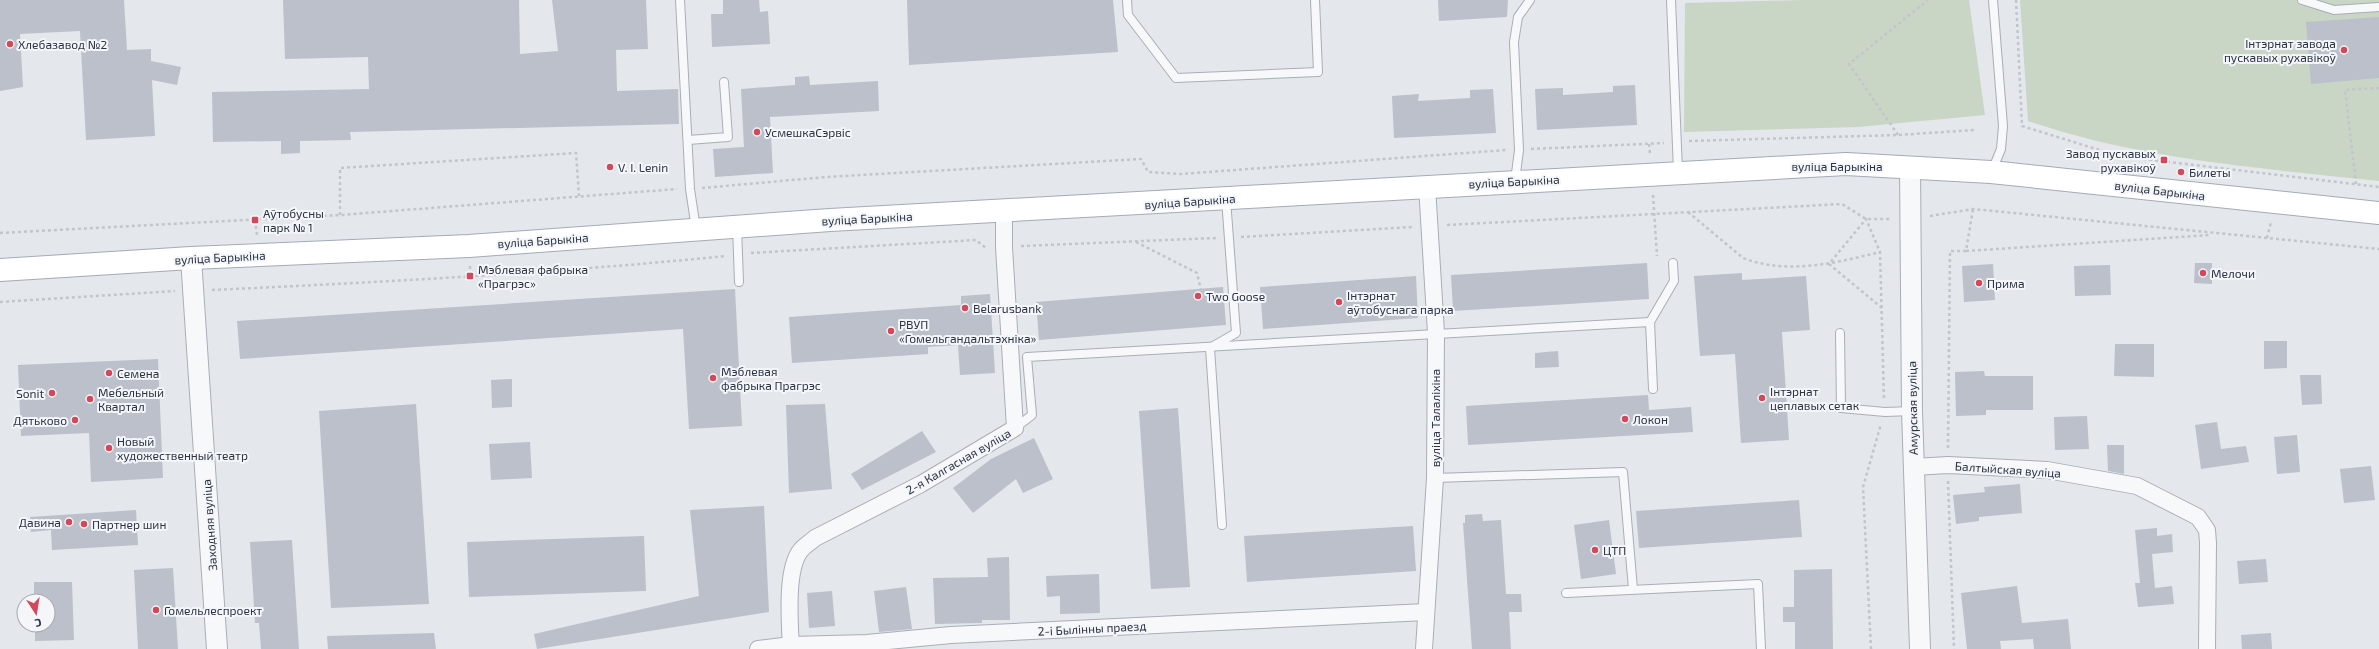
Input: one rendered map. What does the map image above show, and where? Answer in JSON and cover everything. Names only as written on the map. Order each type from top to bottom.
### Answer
[{"type":"main road","name":"вуліца Барыкіна","points":[[0,270],[191,258],[469,246],[696,229],[1651,173],[1846,164],[1991,172],[2379,213]]},
{"type":"street","name":"Амурская вуліца","points":[[1910,167],[1909,218],[1912,411],[1920,649]]},
{"type":"street","name":"вуліца Талаліхіна","points":[[1424,649],[1435,478],[1436,333],[1427,186]]},
{"type":"street","name":"2-я Калгасная вуліца","points":[[791,647],[791,575],[794,563],[800,550],[815,538],[921,484],[1015,428],[1004,247],[1004,211]]},
{"type":"street","name":"Заходняя вуліца","points":[[191,258],[217,649]]},
{"type":"street","name":"Балтыйская вуліца","points":[[1914,467],[1948,465],[2047,470],[2137,486],[2198,517],[2207,530],[2208,543],[2207,649]]},
{"type":"street","name":"2-і Былінны праезд","points":[[758,649],[867,643],[951,635],[1426,612]]},
{"type":"lane","points":[[680,0],[690,189],[696,229]]},
{"type":"lane","points":[[1127,0],[1128,15],[1176,78],[1318,72],[1314,0]]},
{"type":"lane","points":[[1516,181],[1519,150],[1514,42],[1518,17],[1530,0]]},
{"type":"lane","points":[[1671,0],[1678,172]]},
{"type":"lane","points":[[1991,172],[2001,149],[2003,126],[1993,0]]},
{"type":"lane","points":[[2302,0],[2334,10],[2379,7]]},
{"type":"lane","points":[[688,140],[728,137],[724,82]]},
{"type":"lane","points":[[1210,348],[1236,333],[1226,198]]},
{"type":"lane","points":[[737,227],[739,282]]},
{"type":"lane","points":[[1653,389],[1650,322],[1674,281],[1673,263]]},
{"type":"lane","points":[[1015,428],[1032,415],[1027,357],[1210,348],[1436,333],[1650,322]]},
{"type":"lane","points":[[1840,333],[1841,408],[1885,412],[1912,411]]},
{"type":"lane","points":[[1210,348],[1222,525]]},
{"type":"lane","points":[[1435,478],[1624,472],[1633,589]]},
{"type":"lane","points":[[1566,593],[1758,584],[1761,649]]},
{"type":"path","points":[[1898,135],[1849,64],[1928,0]]},
{"type":"path","points":[[2016,0],[2022,126],[2119,156],[2379,187]]},
{"type":"path","points":[[2356,184],[2345,90],[2379,88]]},
{"type":"path","points":[[0,233],[340,215],[578,196],[690,189],[826,177],[1141,159],[1148,172],[1181,174],[1519,150],[1676,142],[1898,135],[1974,130]]},
{"type":"path","points":[[1649,144],[1657,256]]},
{"type":"path","points":[[340,215],[340,168],[576,153],[578,196]]},
{"type":"path","points":[[419,279],[618,267],[738,254],[976,240],[985,248],[1136,242],[1842,204],[1866,219],[1909,218],[1973,209],[2219,234],[2379,248]]},
{"type":"path","points":[[1966,251],[1973,209]]},
{"type":"path","points":[[1688,212],[1743,258],[1748,260],[1785,266],[1829,264],[1880,252]]},
{"type":"path","points":[[1866,219],[1880,252],[1885,412],[1863,487],[1871,649]]},
{"type":"path","points":[[1829,264],[1866,219]]},
{"type":"path","points":[[1954,649],[1948,465],[1950,251],[2219,234]]},
{"type":"path","points":[[1136,242],[1197,273],[1201,290]]},
{"type":"path","points":[[1829,264],[1882,308]]},
{"type":"green space","points":[[1804,0],[1969,0],[1985,115],[1858,127],[1684,132],[1685,3]]},
{"type":"green space","points":[[2020,0],[2379,0],[2379,181],[2246,167],[2158,154],[2114,145],[2028,121]]},
{"type":"building","points":[[0,0],[124,0],[127,50],[151,49],[151,61],[181,67],[177,85],[152,80],[155,136],[86,140],[80,31],[20,34],[23,87],[0,91]]},
{"type":"building","points":[[283,0],[519,0],[520,54],[558,51],[552,0],[646,0],[648,49],[616,50],[617,91],[678,89],[679,124],[350,132],[351,140],[300,141],[300,153],[281,154],[281,141],[213,142],[212,92],[369,89],[368,57],[285,59]]},
{"type":"building","points":[[723,0],[759,0],[760,12],[768,11],[770,44],[712,47],[711,14],[723,14]]},
{"type":"building","points":[[907,0],[1113,0],[1118,52],[909,65]]},
{"type":"building","points":[[1438,0],[1508,0],[1507,17],[1439,21]]},
{"type":"building","name":"Інтэрнат завода пускавых рухавікоў","points":[[2379,17],[2379,78],[2311,84],[2306,22]]},
{"type":"building","points":[[809,76],[810,85],[878,81],[879,111],[770,117],[773,173],[715,177],[713,149],[744,147],[741,89],[795,85],[795,77]]},
{"type":"building","points":[[1635,85],[1637,125],[1537,130],[1535,89],[1563,88],[1563,95],[1613,92],[1613,86]]},
{"type":"building","points":[[1493,89],[1496,133],[1394,138],[1392,96],[1419,94],[1418,101],[1470,98],[1470,90]]},
{"type":"building","points":[[1647,263],[1649,299],[1453,311],[1451,275]]},
{"type":"building","name":"Мелочи","points":[[2195,263],[2212,263],[2212,284],[2194,283]]},
{"type":"building","name":"Прима","points":[[1993,264],[1995,300],[1964,302],[1962,266]]},
{"type":"building","points":[[2110,265],[2111,295],[2075,296],[2074,266]]},
{"type":"building","name":"Інтэрнат цеплавых сетак","points":[[1742,273],[1742,280],[1806,276],[1810,330],[1782,332],[1789,440],[1741,443],[1735,354],[1700,356],[1694,276]]},
{"type":"building","name":"Інтэрнат аўтобуснага парка","points":[[1416,276],[1418,318],[1263,329],[1260,287]]},
{"type":"building","points":[[1223,287],[1226,325],[1039,340],[1036,302]]},
{"type":"building","points":[[735,289],[742,426],[689,429],[683,329],[240,359],[237,321]]},
{"type":"building","name":"РВУП «Гомельгандальтэхніка»","points":[[990,294],[995,373],[960,375],[958,345],[928,347],[928,354],[792,363],[789,317],[961,305],[961,296]]},
{"type":"building","points":[[2264,341],[2287,341],[2287,368],[2264,369]]},
{"type":"building","points":[[2115,344],[2154,344],[2154,377],[2114,376]]},
{"type":"building","points":[[1558,351],[1559,367],[1535,368],[1535,353]]},
{"type":"building","name":"Мебельный Квартал","points":[[158,359],[163,478],[91,482],[89,433],[21,436],[18,365]]},
{"type":"building","points":[[1984,371],[1985,376],[2033,376],[2033,410],[1986,410],[1986,415],[1956,416],[1955,372]]},
{"type":"building","points":[[2300,375],[2321,375],[2322,404],[2302,405]]},
{"type":"building","points":[[512,379],[512,407],[492,408],[491,380]]},
{"type":"building","points":[[1648,395],[1649,410],[1691,407],[1693,432],[1468,445],[1466,406]]},
{"type":"building","points":[[416,404],[429,604],[331,608],[319,411]]},
{"type":"building","points":[[825,404],[832,489],[789,493],[786,405]]},
{"type":"building","points":[[1178,408],[1190,587],[1151,589],[1139,411]]},
{"type":"building","points":[[2087,416],[2089,449],[2055,450],[2054,417]]},
{"type":"building","points":[[2217,422],[2221,449],[2246,446],[2249,462],[2201,469],[2195,425]]},
{"type":"building","points":[[922,431],[936,452],[862,490],[851,474]]},
{"type":"building","points":[[2297,435],[2300,472],[2277,474],[2274,437]]},
{"type":"building","points":[[1034,438],[1053,479],[1023,493],[1016,479],[973,513],[953,488],[991,459]]},
{"type":"building","points":[[530,442],[532,478],[491,480],[489,444]]},
{"type":"building","points":[[2107,445],[2124,445],[2124,474],[2108,471]]},
{"type":"building","points":[[2371,466],[2375,500],[2344,503],[2340,469]]},
{"type":"building","points":[[2020,484],[2022,513],[1979,517],[1979,521],[1956,524],[1953,495],[1985,492],[1984,487]]},
{"type":"building","points":[[1799,500],[1802,537],[1639,548],[1636,511]]},
{"type":"building","points":[[764,506],[769,612],[537,649],[534,634],[699,596],[690,510]]},
{"type":"building","name":"Партнер шин","points":[[136,510],[138,545],[52,550],[51,530],[31,532],[30,517]]},
{"type":"building","points":[[1482,514],[1483,521],[1501,520],[1506,594],[1521,594],[1522,612],[1509,612],[1511,649],[1472,649],[1463,523],[1465,523],[1465,515]]},
{"type":"building","name":"ЦТП","points":[[1609,520],[1616,574],[1581,579],[1574,525]]},
{"type":"building","points":[[1413,526],[1416,571],[1247,582],[1244,536]]},
{"type":"building","points":[[2157,528],[2157,536],[2172,534],[2173,552],[2152,554],[2155,588],[2172,586],[2174,604],[2138,607],[2135,583],[2140,583],[2135,530]]},
{"type":"building","points":[[644,536],[646,591],[469,597],[467,542]]},
{"type":"building","points":[[292,540],[299,649],[261,649],[259,623],[255,623],[250,542]]},
{"type":"building","points":[[1009,557],[1010,620],[982,620],[982,623],[935,624],[933,578],[988,577],[987,558]]},
{"type":"building","points":[[2266,559],[2268,582],[2239,584],[2237,561]]},
{"type":"building","name":"Гомельлеспроект","points":[[173,568],[178,649],[138,649],[134,570]]},
{"type":"building","points":[[1832,569],[1833,649],[1795,649],[1795,622],[1783,622],[1783,607],[1794,607],[1794,570]]},
{"type":"building","points":[[1099,574],[1100,613],[1060,614],[1060,596],[1047,597],[1046,576]]},
{"type":"building","points":[[34,582],[72,582],[74,640],[35,641],[35,633],[56,633],[56,593],[34,593]]},
{"type":"building","points":[[2017,586],[2022,623],[2068,619],[2071,649],[2034,649],[2033,639],[2000,641],[2001,649],[1967,649],[1961,593]]},
{"type":"building","points":[[906,587],[912,629],[879,632],[874,591]]},
{"type":"building","points":[[832,591],[835,626],[809,628],[807,593]]},
{"type":"building","points":[[434,633],[436,649],[328,649],[327,636]]},
{"type":"building","points":[[2271,633],[2272,649],[2242,649],[2241,635]]},
{"type":"place","name":"Хлебазавод №2","points":[[10,44]]},
{"type":"place","name":"Інтэрнат завода пускавых рухавікоў","points":[[2344,50]]},
{"type":"place","name":"УсмешкаСэрвіс","points":[[757,132]]},
{"type":"place","name":"Завод пускавых рухавікоў","points":[[2164,160]]},
{"type":"place","name":"V. I. Lenin","points":[[610,167]]},
{"type":"place","name":"Билеты","points":[[2181,172]]},
{"type":"place","name":"Аўтобусны парк № 1","points":[[255,220]]},
{"type":"place","name":"Мелочи","points":[[2203,273]]},
{"type":"place","name":"Мэблевая фабрыка «Прагрэс»","points":[[470,276]]},
{"type":"place","name":"Прима","points":[[1979,283]]},
{"type":"place","name":"Two Goose","points":[[1198,296]]},
{"type":"place","name":"Інтэрнат аўтобуснага парка","points":[[1339,302]]},
{"type":"place","name":"Belarusbank","points":[[965,308]]},
{"type":"place","name":"РВУП «Гомельгандальтэхніка»","points":[[891,331]]},
{"type":"place","name":"Семена","points":[[109,373]]},
{"type":"place","name":"Мэблевая фабрыка Прагрэс","points":[[713,378]]},
{"type":"place","name":"Sonit","points":[[52,393]]},
{"type":"place","name":"Інтэрнат цеплавых сетак","points":[[1762,398]]},
{"type":"place","name":"Мебельный Квартал","points":[[90,399]]},
{"type":"place","name":"Локон","points":[[1625,419]]},
{"type":"place","name":"Дятьково","points":[[75,420]]},
{"type":"place","name":"Новый художественный театр","points":[[109,448]]},
{"type":"place","name":"Давина","points":[[69,522]]},
{"type":"place","name":"Партнер шин","points":[[84,524]]},
{"type":"place","name":"ЦТП","points":[[1595,550]]},
{"type":"place","name":"Гомельлеспроект","points":[[156,610]]}]
